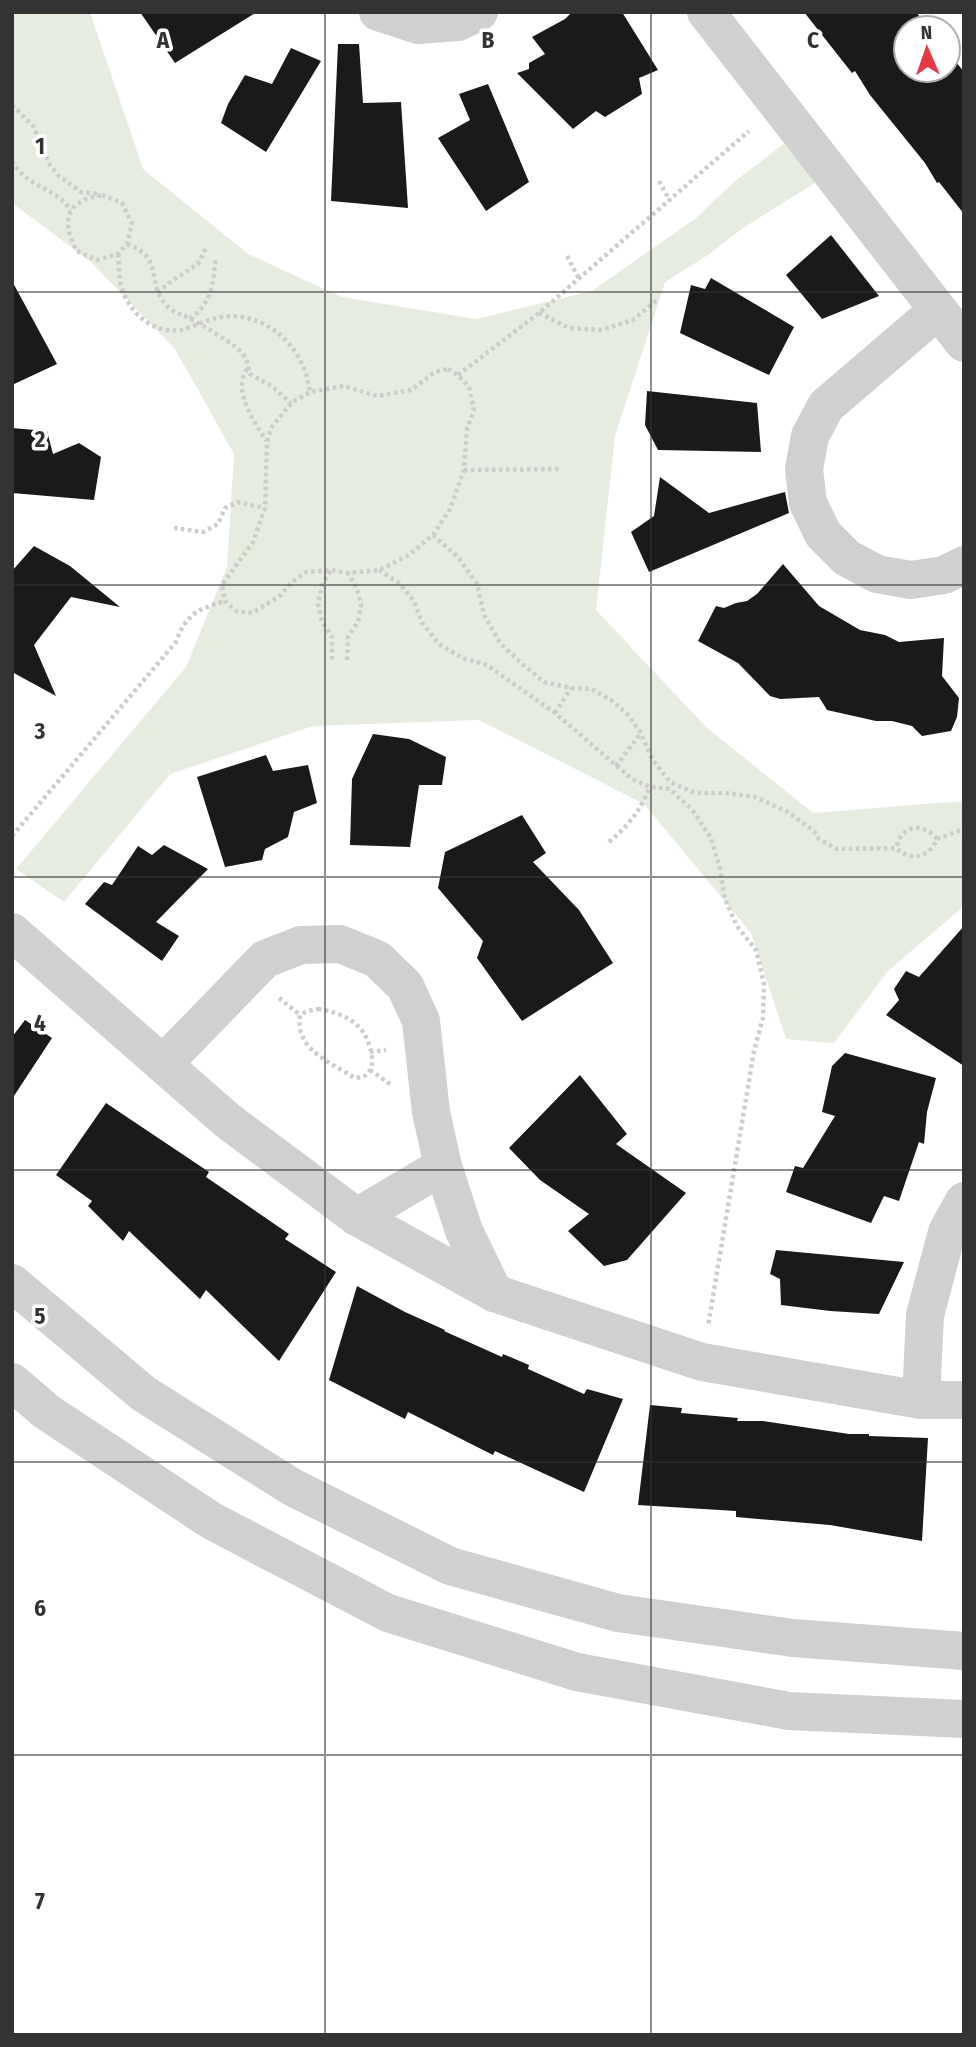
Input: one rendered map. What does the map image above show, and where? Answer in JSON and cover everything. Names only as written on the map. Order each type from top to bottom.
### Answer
[{"type":"street","points":[[378,12],[418,24],[458,22],[479,12]]},
{"type":"street","points":[[706,12],[964,343]]},
{"type":"street","points":[[938,310],[827,406],[810,436],[804,469],[808,503],[823,534],[847,558],[877,574],[911,580],[944,575],[964,565]]},
{"type":"street","points":[[12,932],[228,1121],[356,1217],[494,1293],[702,1362],[921,1400],[964,1400]]},
{"type":"street","points":[[163,1064],[265,960],[301,944],[340,944],[377,959],[405,986],[421,1021],[431,1112],[443,1166],[464,1231],[494,1293]]},
{"type":"street","points":[[356,1217],[443,1166]]},
{"type":"street","points":[[921,1400],[925,1315],[947,1232],[964,1201]]},
{"type":"street","points":[[12,1283],[144,1394],[292,1487],[450,1566],[618,1613],[793,1638],[964,1651]]},
{"type":"street","points":[[12,1382],[47,1412],[212,1521],[388,1613],[577,1672],[789,1712],[964,1719]]},
{"type":"path","points":[[12,105],[33,126],[50,165],[59,176],[81,192],[102,195],[122,204],[127,213],[132,223],[127,244],[118,254],[97,260],[77,251],[67,232],[71,210],[80,201],[102,195]]},
{"type":"path","points":[[458,375],[540,313],[779,105]]},
{"type":"path","points":[[12,161],[30,182],[56,194],[71,210]]},
{"type":"path","points":[[659,181],[670,201]]},
{"type":"path","points":[[127,244],[144,253],[150,261],[158,293],[166,305],[240,350],[250,374],[270,385],[291,403]]},
{"type":"path","points":[[158,293],[198,264],[206,248]]},
{"type":"path","points":[[118,254],[120,283],[125,297],[142,320],[153,327],[181,330],[223,316],[249,318],[273,328],[291,345],[298,356],[304,367],[310,392]]},
{"type":"path","points":[[567,256],[579,279]]},
{"type":"path","points":[[190,319],[200,312],[207,302],[212,290],[216,257]]},
{"type":"path","points":[[540,313],[569,328],[602,330],[633,320],[658,299]]},
{"type":"path","points":[[248,368],[242,380],[242,393],[267,442]]},
{"type":"path","points":[[448,369],[458,375],[470,387],[474,410],[467,429],[464,470],[450,509],[433,535],[409,555],[379,570],[348,573],[331,570],[306,572],[290,583],[281,595],[252,613],[236,611],[225,601],[222,584],[253,542],[265,508],[267,442],[271,428],[291,403],[310,392],[344,386],[377,396],[411,390],[435,372],[448,369]]},
{"type":"path","points":[[464,470],[561,469]]},
{"type":"path","points":[[174,528],[203,532],[218,524],[225,508],[238,502],[265,508]]},
{"type":"path","points":[[433,535],[458,557],[477,584],[484,615],[500,643],[544,681],[571,688],[592,689],[611,700],[628,715],[641,733],[652,759],[670,782],[695,793],[755,797],[788,812],[814,831],[819,839],[836,849],[896,848],[916,857],[929,852],[937,839],[964,829]]},
{"type":"path","points":[[331,570],[321,586],[318,604],[322,622],[332,637],[332,661]]},
{"type":"path","points":[[379,570],[399,583],[414,601],[422,623],[439,643],[462,658],[487,665],[555,713],[632,779],[650,787],[670,789],[693,811],[710,838],[720,869],[725,899],[737,926],[756,950],[764,984],[763,1018],[754,1051],[702,1362]]},
{"type":"path","points":[[347,660],[348,637],[358,622],[361,605],[357,588],[348,573]]},
{"type":"path","points":[[12,836],[176,642],[189,616],[201,608],[225,601]]},
{"type":"path","points":[[555,713],[571,688]]},
{"type":"path","points":[[617,765],[641,733]]},
{"type":"path","points":[[609,842],[627,827],[641,808],[650,787]]},
{"type":"path","points":[[896,848],[901,835],[913,828],[927,829],[937,839]]},
{"type":"path","points":[[318,1009],[351,1019],[368,1039],[370,1052],[370,1070],[364,1077],[355,1078],[310,1049],[302,1039],[300,1016],[318,1009]]},
{"type":"shaded area","points":[[12,12],[90,12],[143,169],[248,254],[342,297],[476,319],[592,291],[696,218],[735,181],[784,144],[818,181],[665,282],[615,436],[596,610],[706,727],[813,813],[964,801],[964,906],[888,971],[834,1043],[786,1039],[751,933],[644,804],[479,720],[313,726],[170,774],[64,902],[16,869],[186,667],[227,567],[234,454],[175,349],[91,262],[12,203]]},
{"type":"building","points":[[140,12],[257,12],[175,63]]},
{"type":"building","points":[[572,12],[622,12],[658,70],[639,78],[642,94],[605,117],[596,111],[573,129],[517,73],[529,69],[529,63],[545,54],[532,37],[565,19]]},
{"type":"building","points":[[804,12],[916,12],[918,14],[892,14],[892,84],[962,84],[962,70],[964,72],[964,214],[939,182],[937,183],[925,163],[870,95],[855,71],[852,73]]},
{"type":"building","points":[[338,44],[359,44],[363,103],[401,102],[408,208],[331,201]]},
{"type":"building","points":[[291,48],[321,61],[266,152],[221,123],[228,104],[245,75],[272,84]]},
{"type":"building","points":[[488,84],[529,182],[486,211],[438,138],[470,120],[459,94]]},
{"type":"building","points":[[831,235],[879,296],[822,319],[786,275]]},
{"type":"building","points":[[711,278],[794,327],[769,375],[680,333],[691,285],[705,289]]},
{"type":"building","points":[[12,281],[57,364],[12,385]]},
{"type":"building","points":[[647,391],[757,403],[761,452],[658,450],[645,425]]},
{"type":"building","points":[[12,428],[47,431],[53,454],[79,443],[101,457],[94,500],[12,493]]},
{"type":"building","points":[[660,477],[709,513],[785,492],[789,513],[649,572],[631,532],[654,516]]},
{"type":"building","points":[[34,546],[70,566],[120,607],[71,597],[34,645],[56,696],[12,672],[12,571]]},
{"type":"building","points":[[783,564],[819,606],[860,630],[885,635],[899,642],[944,638],[942,676],[959,698],[957,717],[951,731],[922,736],[912,726],[827,710],[819,697],[780,699],[770,696],[738,663],[698,641],[716,606],[724,608],[747,601],[757,594]]},
{"type":"building","points":[[373,734],[409,739],[446,757],[442,785],[419,785],[410,847],[350,845],[352,779]]},
{"type":"building","points":[[266,755],[273,771],[308,765],[317,803],[294,812],[288,837],[265,849],[262,860],[225,867],[197,777]]},
{"type":"building","points":[[522,815],[546,853],[533,862],[579,910],[613,963],[522,1021],[477,958],[483,941],[438,888],[445,852]]},
{"type":"building","points":[[164,845],[208,869],[156,922],[179,936],[162,961],[85,904],[104,882],[112,885],[138,846],[152,855]]},
{"type":"building","points":[[964,926],[964,1066],[886,1015],[899,1000],[894,989],[906,971],[919,977]]},
{"type":"building","points":[[25,1020],[52,1038],[12,1099],[12,1037]]},
{"type":"building","points":[[845,1053],[936,1078],[927,1112],[924,1144],[919,1142],[899,1201],[884,1196],[871,1223],[786,1192],[795,1166],[803,1168],[835,1116],[822,1112],[832,1066]]},
{"type":"building","points":[[580,1075],[627,1134],[616,1144],[686,1193],[627,1260],[604,1266],[568,1231],[589,1214],[540,1180],[509,1148]]},
{"type":"building","points":[[106,1103],[209,1172],[206,1177],[289,1234],[285,1239],[336,1272],[279,1361],[206,1290],[200,1299],[129,1231],[123,1241],[88,1206],[92,1201],[56,1175]]},
{"type":"building","points":[[776,1250],[904,1262],[879,1314],[830,1311],[781,1305],[780,1279],[770,1274]]},
{"type":"building","points":[[357,1286],[444,1331],[502,1357],[503,1354],[529,1365],[528,1369],[584,1394],[587,1389],[623,1399],[584,1492],[495,1451],[493,1455],[408,1412],[405,1419],[329,1380]]},
{"type":"building","points":[[650,1405],[682,1408],[681,1413],[738,1418],[737,1421],[763,1421],[869,1436],[928,1438],[922,1541],[830,1525],[736,1517],[736,1511],[638,1505]]}]
